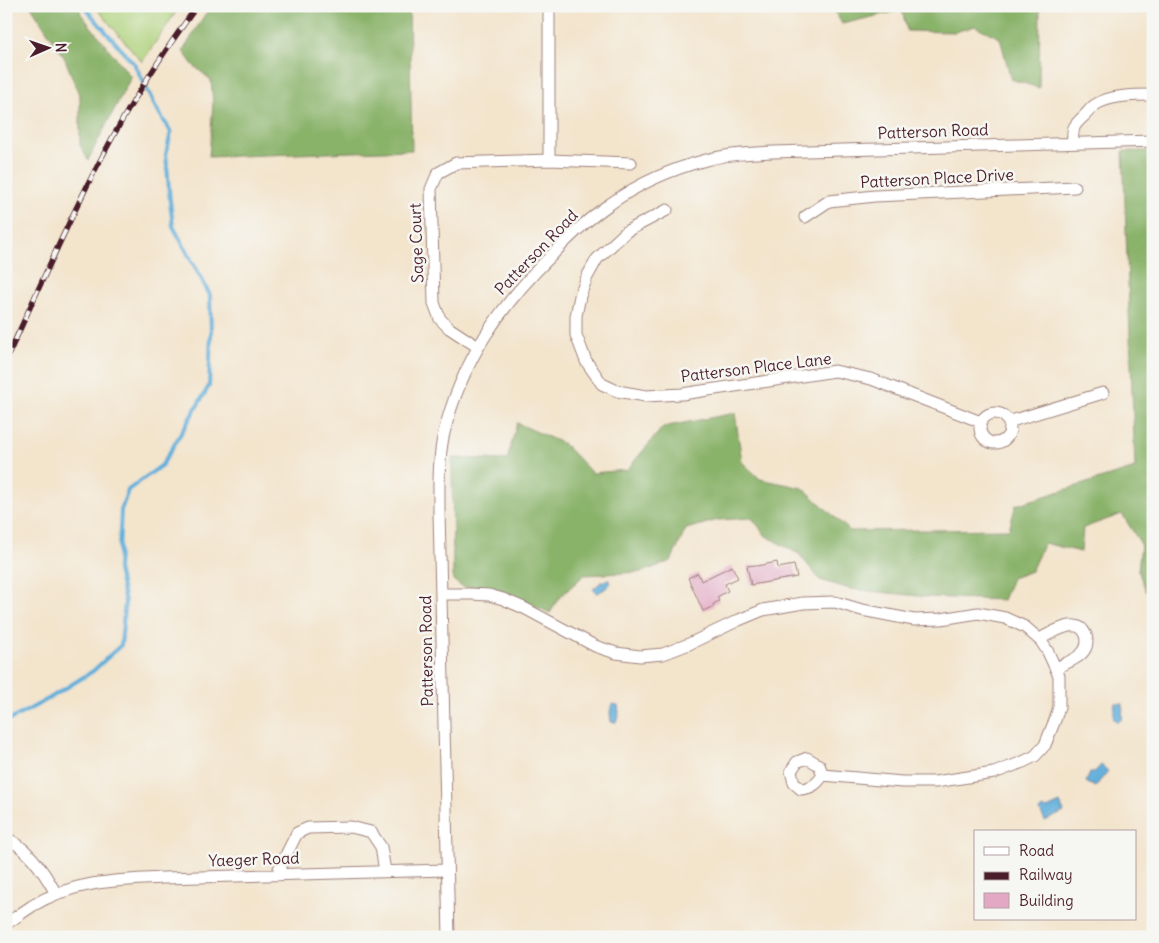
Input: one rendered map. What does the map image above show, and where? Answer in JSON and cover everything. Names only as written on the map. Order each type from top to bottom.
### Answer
[{"type":"street","points":[[548,6],[549,160]]},
{"type":"street","points":[[1073,143],[1072,130],[1077,122],[1096,104],[1107,99],[1153,95]]},
{"type":"street","name":"Patterson Road","points":[[446,870],[439,512],[440,456],[444,433],[454,399],[478,347],[494,322],[539,267],[585,224],[610,204],[635,189],[677,169],[730,155],[773,152],[1153,141]]},
{"type":"street","name":"Sage Court","points":[[478,347],[449,328],[440,319],[434,304],[431,189],[438,173],[456,163],[549,160],[631,162]]},
{"type":"street","name":"Patterson Place Drive","points":[[805,217],[829,201],[875,196],[1075,187]]},
{"type":"street","name":"Patterson Place Lane","points":[[667,210],[627,231],[597,259],[587,277],[580,296],[576,316],[576,335],[586,362],[602,384],[617,391],[646,396],[682,394],[835,371],[871,379],[981,422]]},
{"type":"street","points":[[1008,422],[1103,393]]},
{"type":"street","points":[[996,413],[1008,422],[1009,432],[1004,440],[994,443],[985,440],[982,436],[981,422],[987,415],[996,413]]},
{"type":"street","points":[[441,594],[489,595],[503,599],[532,612],[595,646],[616,653],[640,656],[663,654],[763,610],[803,603],[835,602],[862,610],[914,620],[941,619],[978,613],[1005,618],[1025,628],[1039,639],[1048,652],[1059,676],[1059,707],[1042,747],[1034,756],[1017,765],[994,773],[936,782],[902,782],[823,775]]},
{"type":"street","points":[[1039,639],[1067,626],[1076,626],[1084,631],[1087,640],[1086,650],[1079,657],[1056,668]]},
{"type":"street","points":[[279,875],[279,869],[297,833],[308,828],[351,827],[371,832],[381,847],[385,872]]},
{"type":"street","points":[[6,838],[14,841],[36,863],[56,894]]},
{"type":"street","points":[[446,870],[448,937]]},
{"type":"street","name":"Yaeger Road","points":[[6,924],[32,906],[56,894],[96,882],[446,870]]},
{"type":"green space","points":[[31,6],[79,6],[81,14],[131,77],[88,160],[80,145],[80,97],[65,59]]},
{"type":"green space","points":[[97,6],[180,6],[142,62],[98,10]]},
{"type":"green space","points":[[213,6],[409,6],[412,150],[209,157],[213,103],[211,80],[193,65],[183,51],[204,16]]},
{"type":"green space","points":[[832,6],[1040,6],[1039,88],[1011,79],[1000,38],[975,26],[955,32],[907,31],[902,10],[842,24]]},
{"type":"green space","points":[[1123,151],[1152,151],[1148,234],[1153,273],[1153,590],[1146,592],[1138,570],[1141,544],[1122,514],[1083,528],[1081,552],[1044,543],[1031,571],[1012,578],[1003,600],[928,597],[850,589],[820,580],[799,554],[766,536],[752,518],[718,520],[686,529],[671,561],[642,572],[584,575],[559,598],[550,613],[502,591],[462,587],[453,580],[452,458],[507,460],[517,423],[564,444],[592,473],[627,470],[663,427],[735,413],[742,462],[760,479],[803,488],[850,531],[1009,529],[1016,505],[1135,468]]},
{"type":"water","points":[[608,579],[611,583],[605,589],[597,593],[593,589],[600,583]]},
{"type":"water","points":[[1115,703],[1123,704],[1122,719],[1117,722],[1113,718]]},
{"type":"water","points":[[612,704],[618,705],[619,713],[616,722],[611,722],[610,712]]},
{"type":"water","points":[[1101,765],[1108,771],[1095,787],[1086,782],[1090,773],[1094,773]]},
{"type":"water","points":[[1060,803],[1064,812],[1045,821],[1040,810]]},
{"type":"building","points":[[777,562],[778,568],[794,565],[797,577],[751,585],[747,566]]},
{"type":"building","points":[[732,566],[738,578],[725,584],[728,591],[717,597],[719,601],[713,604],[714,606],[703,611],[688,578],[698,573],[701,581]]},
{"type":"waterway","points":[[6,722],[50,698],[93,671],[121,645],[125,602],[118,569],[121,510],[128,490],[162,465],[209,386],[210,295],[173,226],[166,154],[171,132],[156,108],[135,65],[86,9],[86,6]]},
{"type":"railway","points":[[6,360],[62,237],[108,146],[150,75],[197,6]]}]
